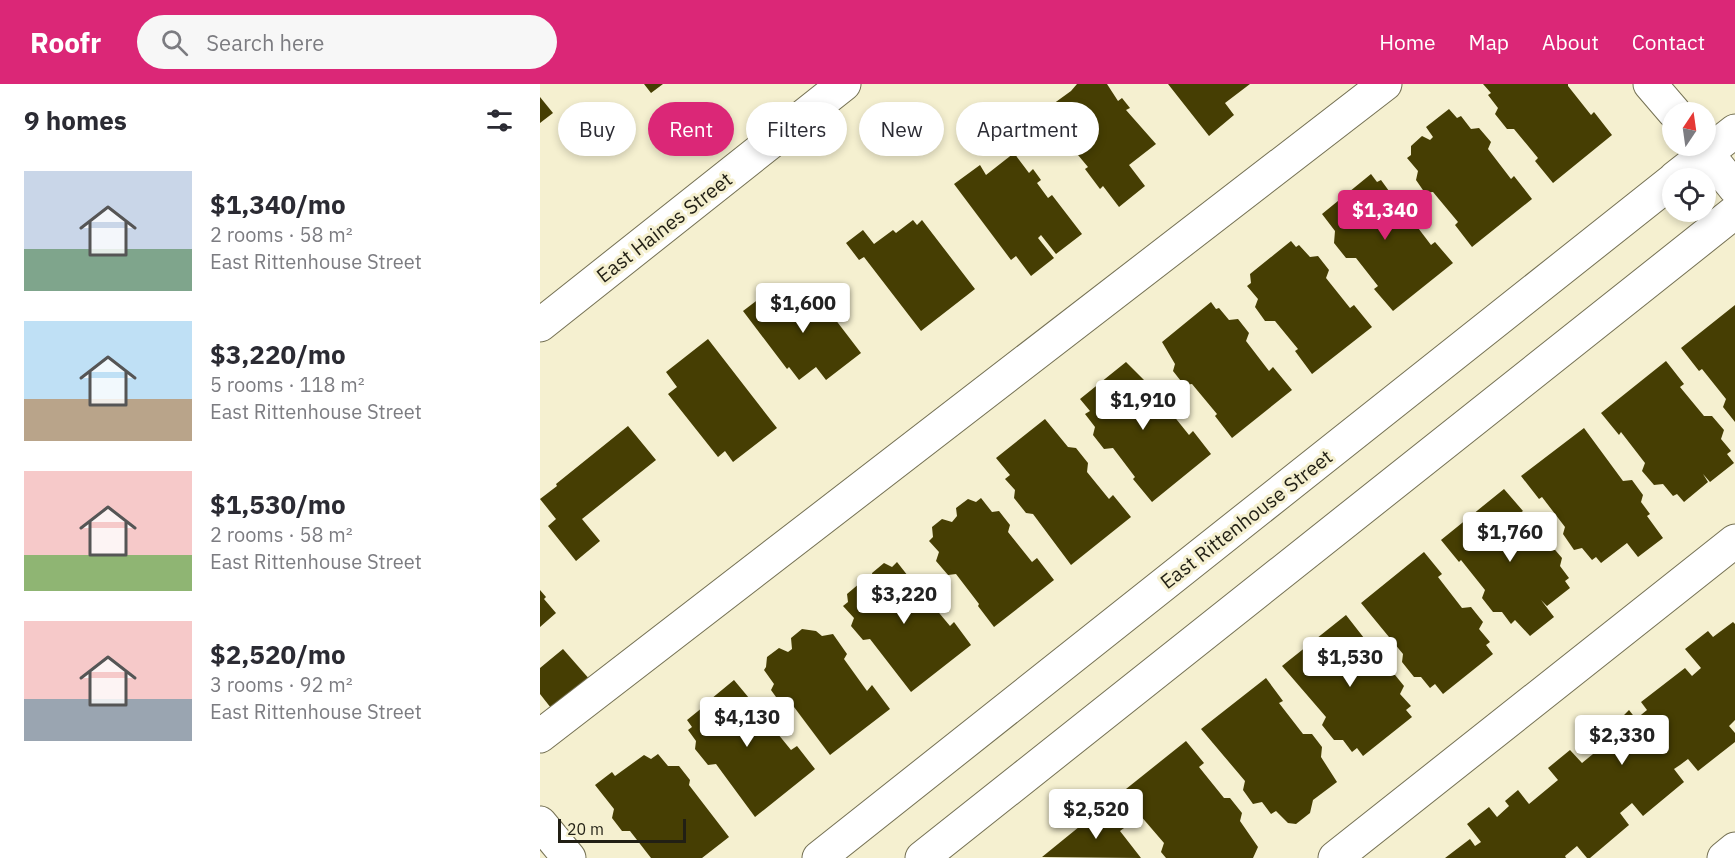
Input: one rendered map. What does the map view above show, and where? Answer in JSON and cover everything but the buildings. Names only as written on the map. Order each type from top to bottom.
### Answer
[{"type":"street","name":"East Haines Street","points":[[540,325],[844,84]]},
{"type":"street","points":[[540,736],[1385,84]]},
{"type":"street","points":[[1650,84],[1665,102]]},
{"type":"street","name":"East Rittenhouse Street","points":[[1716,142],[1735,131]]},
{"type":"street","name":"East Rittenhouse Street","points":[[1686,168],[1697,156]]},
{"type":"street","points":[[1710,156],[1735,188]]},
{"type":"street","name":"East Rittenhouse Street","points":[[819,858],[1662,190]]},
{"type":"street","points":[[922,858],[1735,212]]},
{"type":"street","points":[[1335,858],[1735,541]]},
{"type":"street","points":[[540,823],[569,858]]},
{"type":"street","points":[[1724,858],[1735,849]]}]
